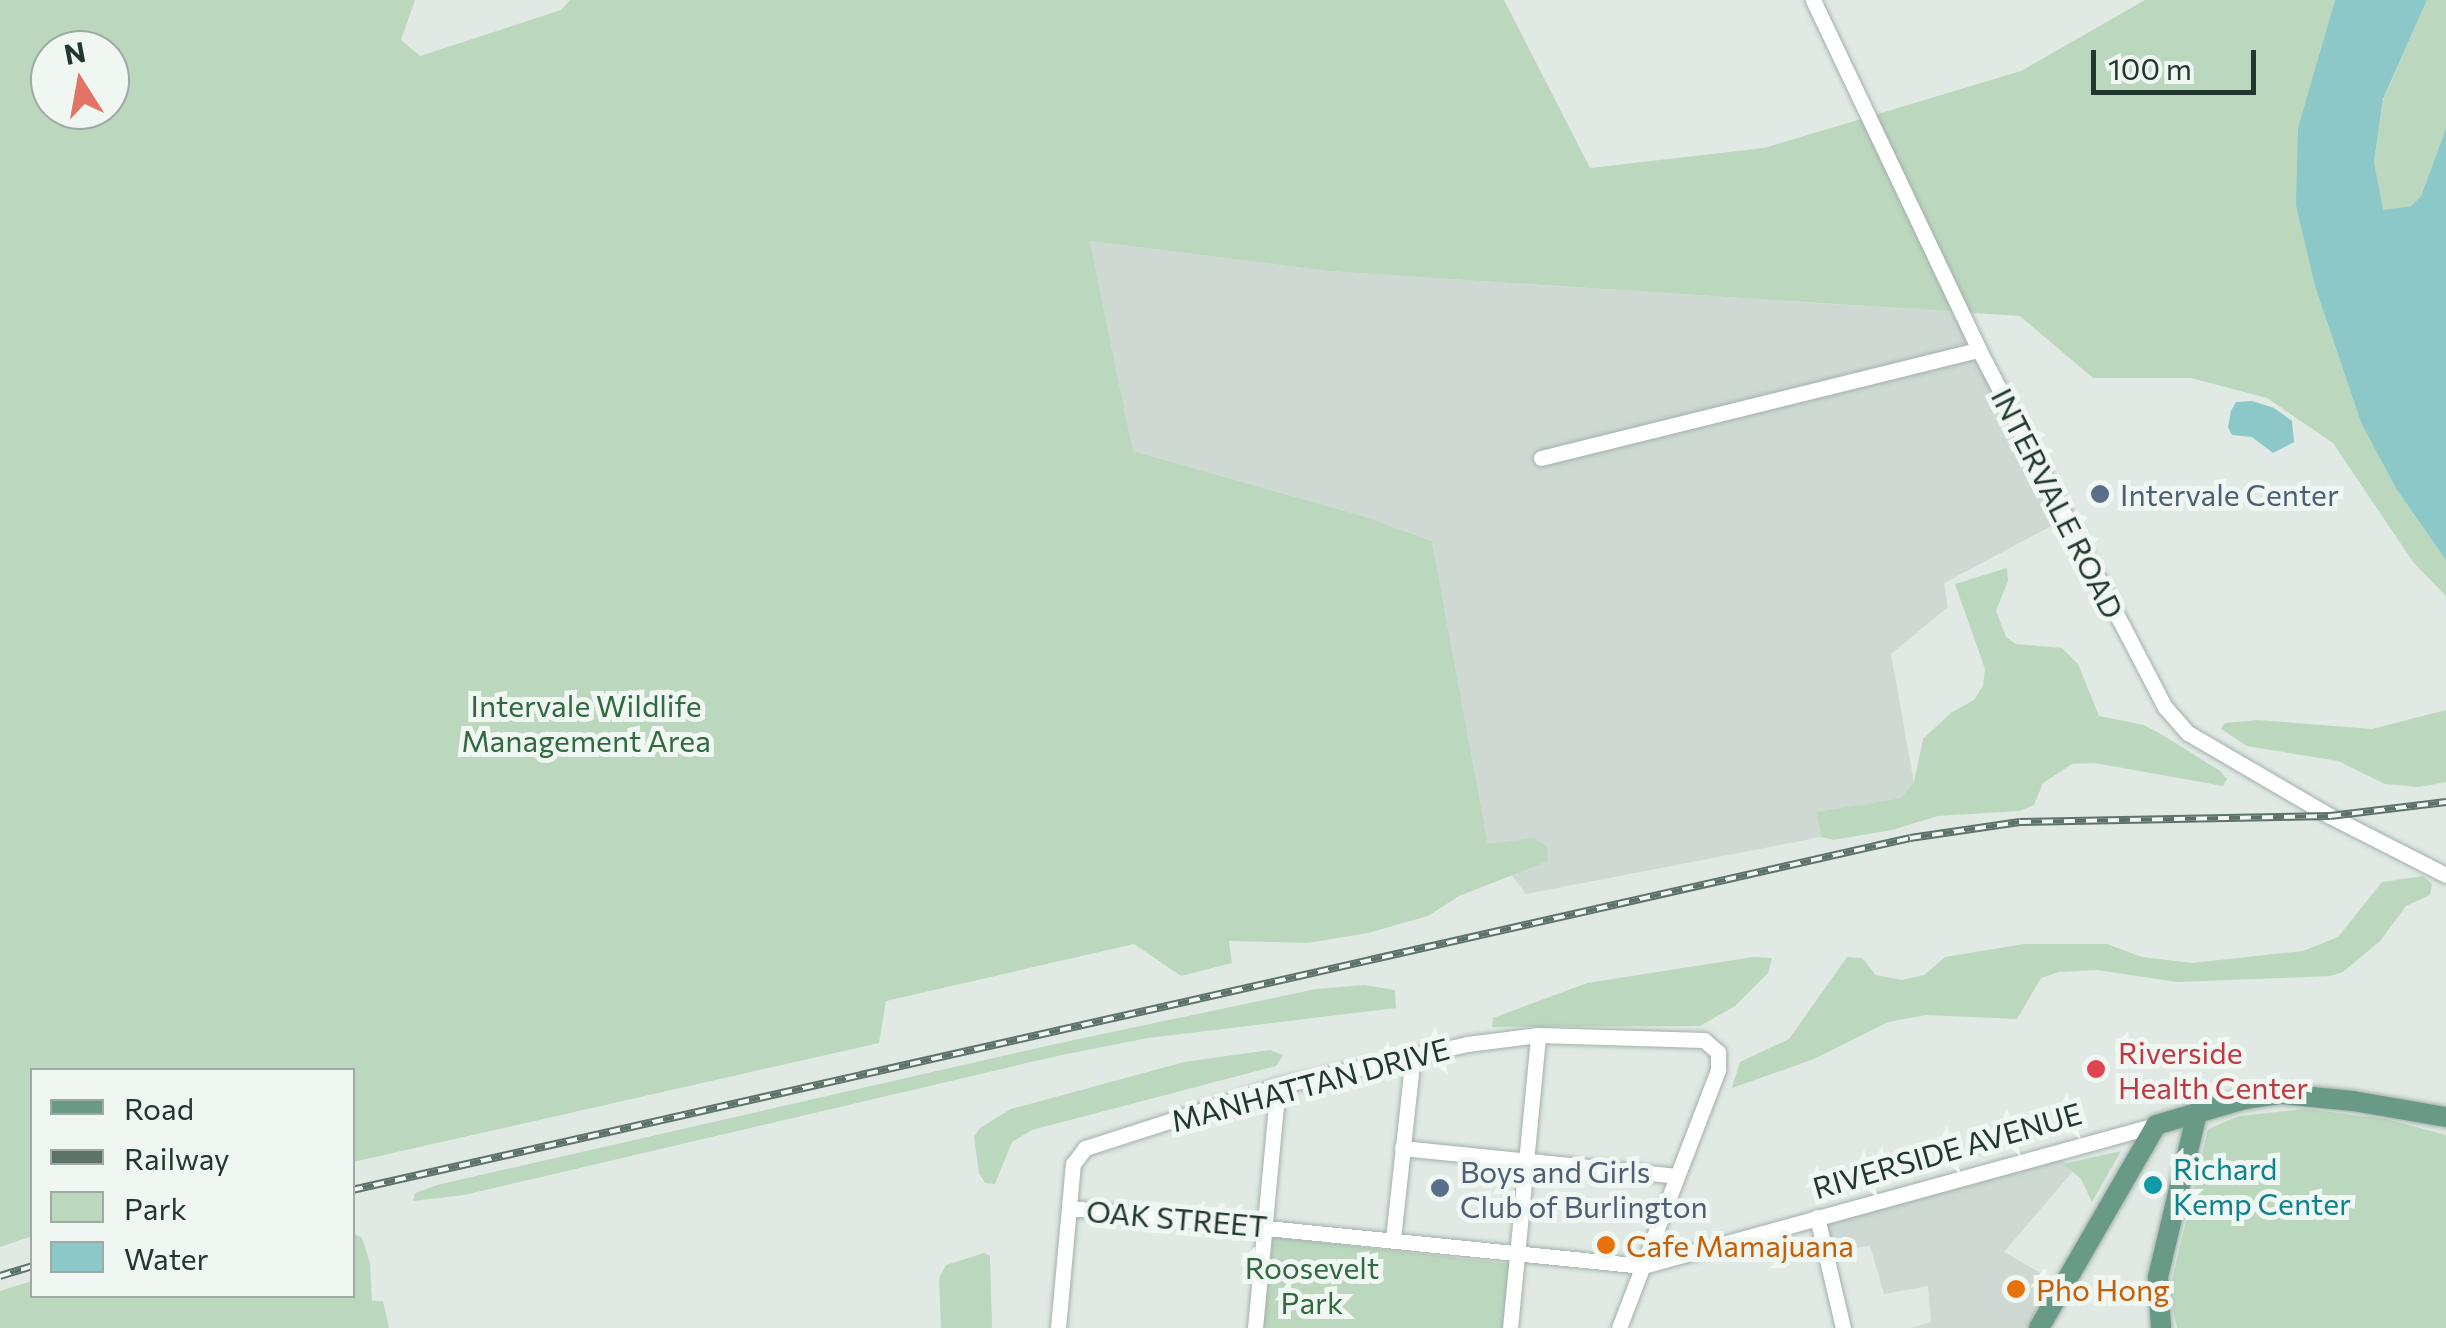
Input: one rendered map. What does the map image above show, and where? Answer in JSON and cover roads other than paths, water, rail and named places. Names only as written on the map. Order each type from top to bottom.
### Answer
[{"type":"main road","name":"RIVERSIDE AVENUE","points":[[2156,1125],[2245,1099],[2298,1094],[2446,1117]]},
{"type":"main road","points":[[2162,1328],[2158,1277],[2197,1113]]},
{"type":"main road","points":[[2039,1328],[2156,1125]]},
{"type":"street","name":"INTERVALE ROAD","points":[[1813,0],[1978,350],[2146,673],[2188,733],[2330,816],[2446,875]]},
{"type":"street","points":[[1541,458],[1978,350]]},
{"type":"street","points":[[1510,1328],[1538,1036]]},
{"type":"street","name":"MANHATTAN DRIVE","points":[[1058,1328],[1075,1158],[1086,1148],[1278,1086],[1413,1055],[1538,1036],[1698,1039],[1712,1044],[1718,1052],[1718,1070],[1677,1176]]},
{"type":"street","points":[[1393,1239],[1413,1055]]},
{"type":"street","points":[[1254,1328],[1278,1086]]},
{"type":"street","name":"RIVERSIDE AVENUE","points":[[1642,1266],[2156,1125]]},
{"type":"street","points":[[1402,1148],[1677,1176],[1619,1328]]},
{"type":"street","name":"OAK STREET","points":[[1069,1208],[1642,1266]]},
{"type":"street","points":[[1817,1217],[1842,1328]]},
{"type":"water","points":[[2335,0],[2427,0],[2383,99],[2374,162],[2383,210],[2411,206],[2421,196],[2446,128],[2446,560],[2397,490],[2362,425],[2315,286],[2296,205],[2298,128]]},
{"type":"water","points":[[2252,401],[2274,408],[2292,421],[2294,442],[2273,453],[2252,437],[2232,435],[2228,427],[2236,402]]},
{"type":"railway","points":[[355,1189],[1910,838],[2020,822],[2330,816],[2446,802]]},
{"type":"railway","points":[[0,1276],[30,1267]]},
{"type":"place","name":"Intervale Center","points":[[2100,494]]},
{"type":"place","name":"Riverside Health Center","points":[[2096,1069]]},
{"type":"place","name":"Richard Kemp Center","points":[[2153,1185]]},
{"type":"place","name":"Boys and Girls Club of Burlington","points":[[1440,1188]]},
{"type":"place","name":"Cafe Mamajuana","points":[[1606,1245]]},
{"type":"place","name":"Pho Hong","points":[[2016,1289]]},
{"type":"park label","name":"Intervale Wildlife Management Area","points":[[586,722]]},
{"type":"park label","name":"Roosevelt Park","points":[[1312,1284]]}]
